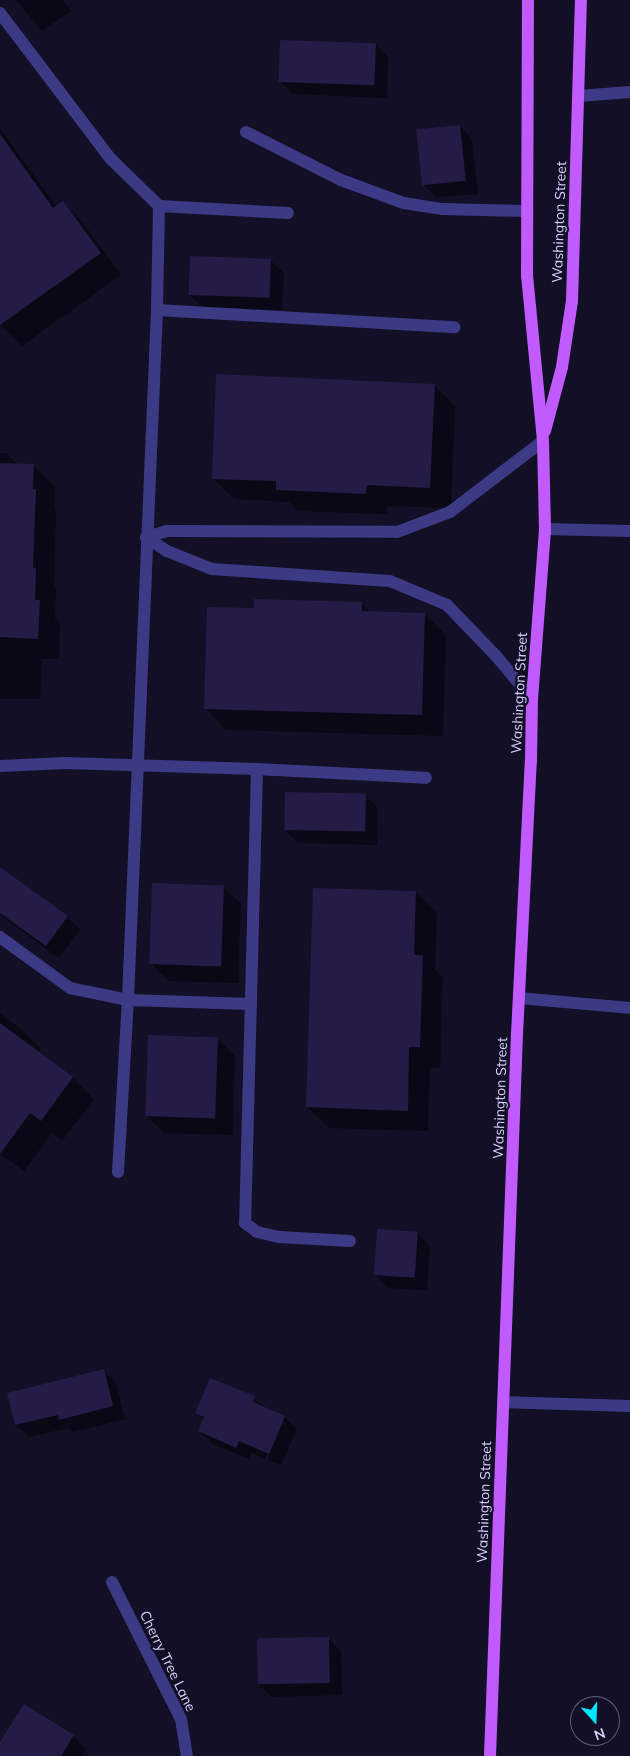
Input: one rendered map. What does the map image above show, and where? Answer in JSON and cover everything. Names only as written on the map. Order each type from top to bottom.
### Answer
[{"type":"main road","name":"Washington Street","points":[[490,1756],[532,699],[545,529],[543,441],[527,276],[528,0]]},
{"type":"main road","name":"Washington Street","points":[[543,441],[562,367],[572,301],[581,0]]},
{"type":"street","points":[[0,13],[111,159],[159,206],[288,213]]},
{"type":"street","points":[[578,96],[630,92]]},
{"type":"street","points":[[246,132],[341,180],[404,203],[442,209],[527,212]]},
{"type":"street","points":[[118,1172],[128,1000],[136,766],[157,310],[159,206]]},
{"type":"street","points":[[157,310],[455,327]]},
{"type":"street","points":[[146,537],[167,531],[397,532],[450,512],[543,441]]},
{"type":"street","points":[[545,529],[630,531]]},
{"type":"street","points":[[146,537],[167,551],[212,568],[390,582],[447,605],[497,657],[532,699]]},
{"type":"street","points":[[0,766],[65,763],[257,769],[426,778]]},
{"type":"street","points":[[257,769],[245,1223],[257,1232],[279,1237],[350,1240]]},
{"type":"street","points":[[0,937],[70,988],[128,1000],[251,1004]]},
{"type":"street","points":[[519,998],[630,1008]]},
{"type":"street","points":[[503,1402],[630,1406]]},
{"type":"street","name":"Cherry Tree Lane","points":[[112,1582],[181,1719],[187,1756]]},
{"type":"building","points":[[280,40],[376,43],[374,85],[279,82]]},
{"type":"building","points":[[460,125],[466,181],[422,185],[416,130]]},
{"type":"building","points":[[0,134],[53,208],[63,201],[101,253],[0,325]]},
{"type":"building","points":[[190,256],[271,259],[270,298],[189,295]]},
{"type":"building","points":[[216,374],[435,384],[430,488],[367,485],[366,494],[276,490],[276,481],[212,479]]},
{"type":"building","points":[[0,463],[34,464],[33,489],[36,489],[33,568],[36,568],[35,600],[40,600],[38,639],[0,637]]},
{"type":"building","points":[[254,599],[362,602],[362,611],[425,613],[422,715],[204,709],[207,607],[254,608]]},
{"type":"building","points":[[285,792],[366,793],[365,831],[284,830]]},
{"type":"building","points":[[0,867],[68,916],[46,946],[0,913]]},
{"type":"building","points":[[152,883],[224,886],[221,966],[149,964]]},
{"type":"building","points":[[313,888],[416,891],[414,955],[423,955],[420,1047],[409,1047],[408,1111],[306,1107]]},
{"type":"building","points":[[0,1023],[73,1077],[41,1121],[30,1113],[0,1154]]},
{"type":"building","points":[[148,1035],[218,1037],[215,1118],[145,1116]]},
{"type":"building","points":[[377,1229],[418,1232],[415,1278],[374,1275]]},
{"type":"building","points":[[104,1369],[113,1406],[59,1420],[58,1415],[15,1425],[7,1393]]},
{"type":"building","points":[[210,1378],[255,1396],[253,1402],[285,1416],[269,1454],[239,1441],[236,1448],[198,1431],[204,1417],[195,1413]]},
{"type":"building","points":[[329,1637],[330,1683],[258,1684],[257,1638]]},
{"type":"building","points":[[24,1704],[74,1735],[61,1756],[0,1756],[0,1742]]}]
